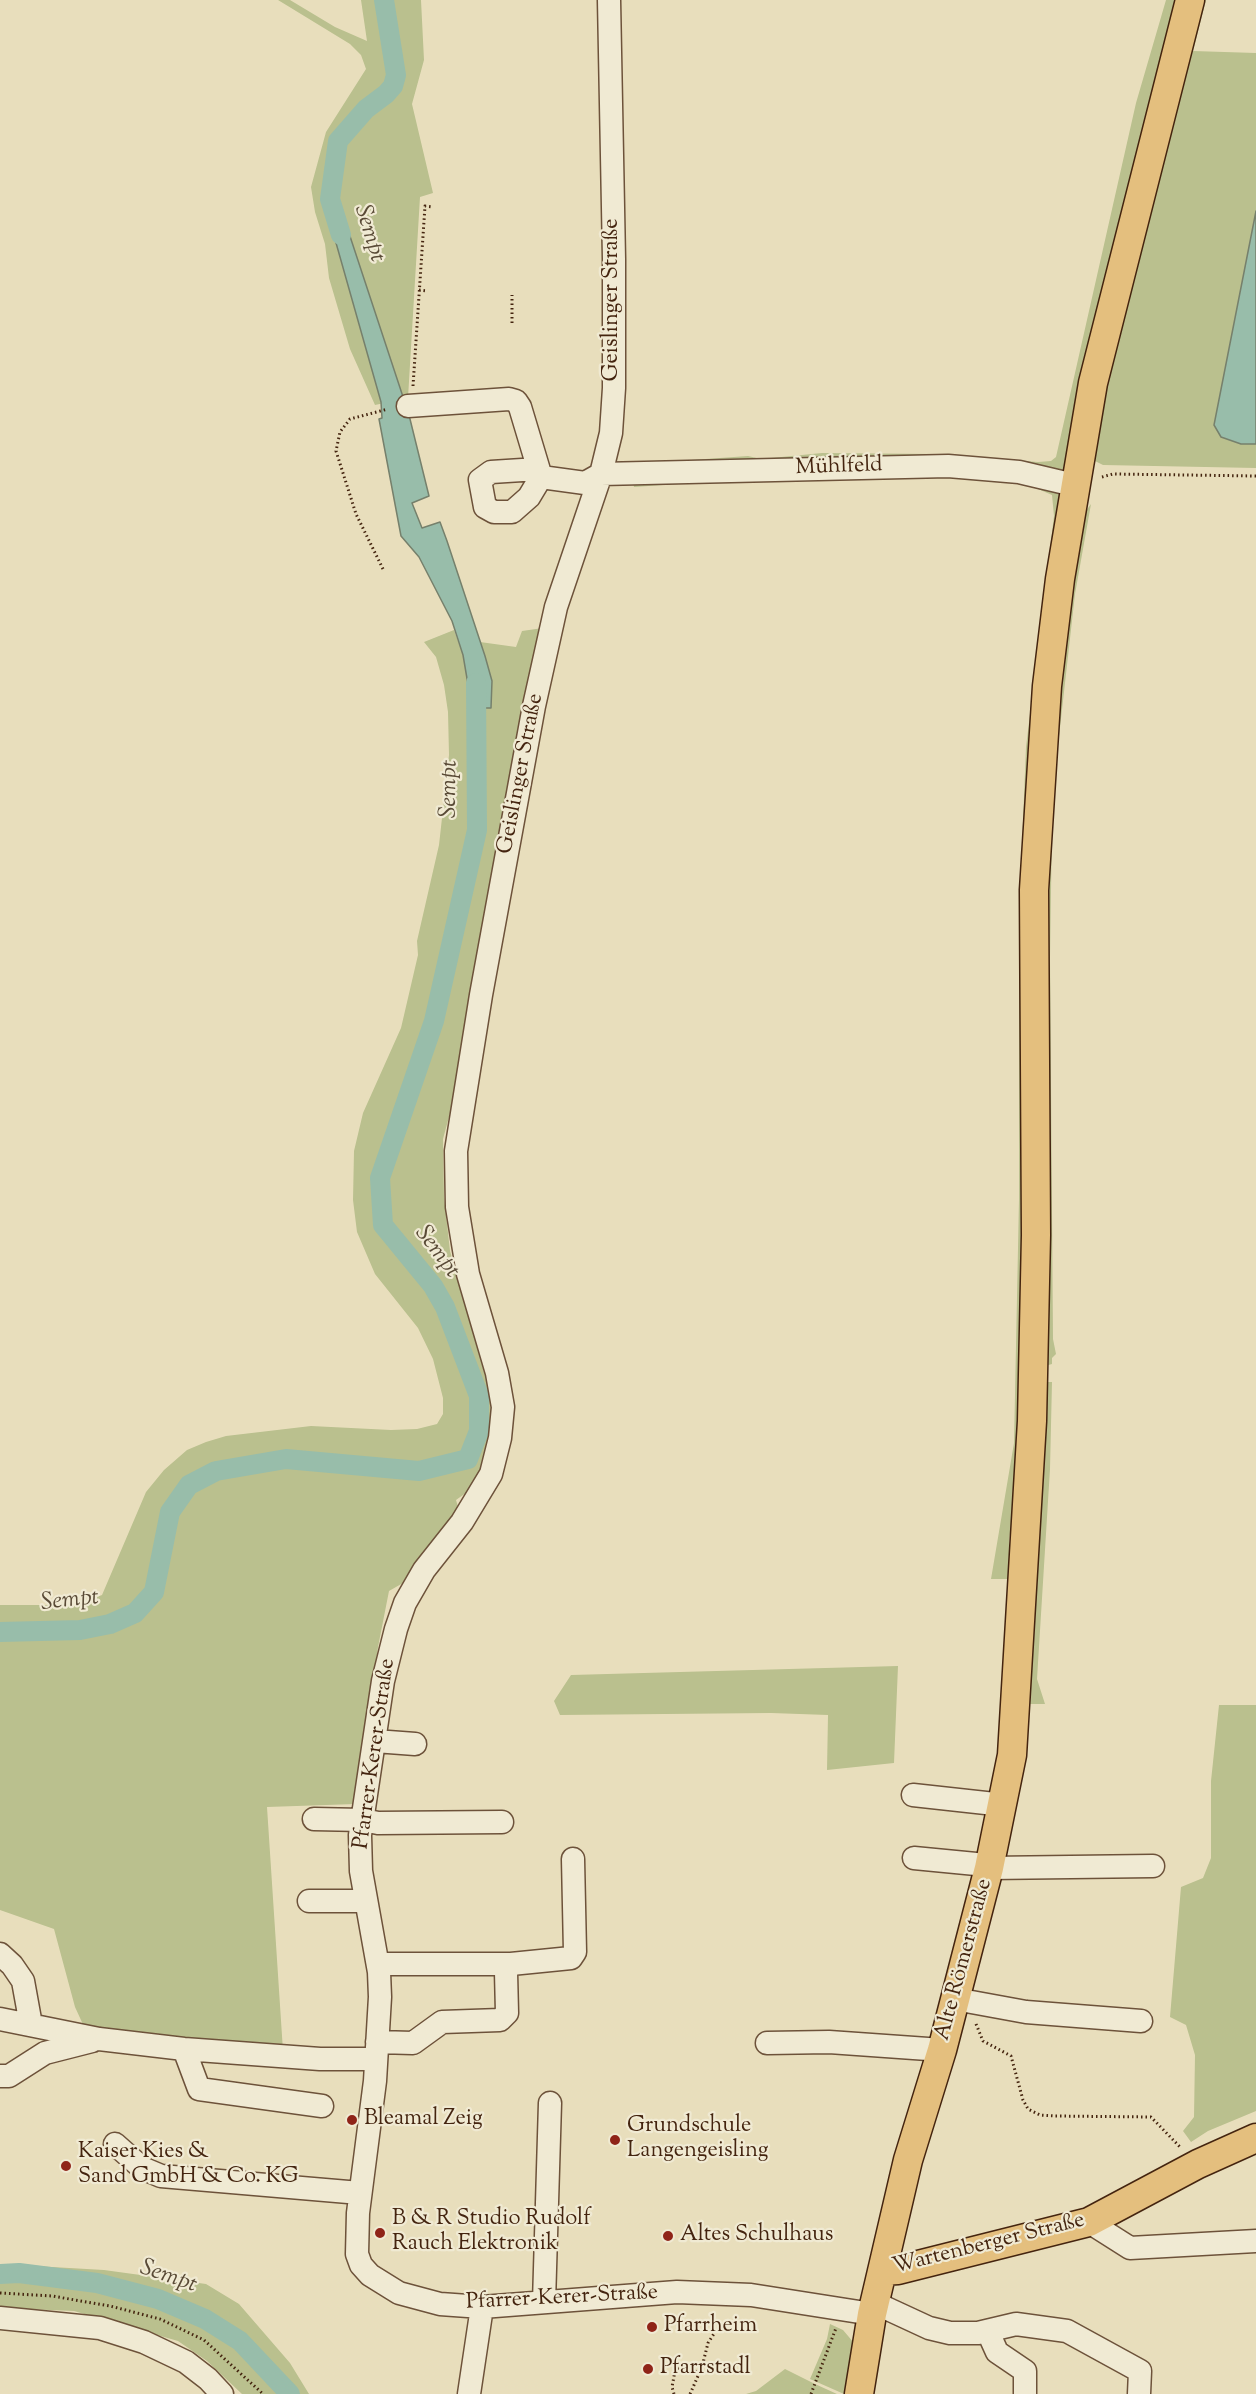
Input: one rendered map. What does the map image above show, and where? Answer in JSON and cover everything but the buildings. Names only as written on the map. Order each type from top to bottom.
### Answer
[{"type":"main road","name":"Alte Römerstraße","points":[[859,2394],[873,2309],[908,2160],[942,2050],[962,2001],[1004,1805],[1012,1755],[1032,1421],[1035,1246],[1034,950],[1039,778],[1054,626],[1074,485],[1093,383],[1190,0]]},
{"type":"main road","name":"Wartenberger Straße","points":[[882,2271],[897,2270],[1089,2222],[1198,2164],[1256,2138]]},
{"type":"street","name":"Geislinger Straße","points":[[451,1536],[491,1474],[500,1438],[503,1407],[497,1373],[468,1274],[457,1207],[456,1151],[481,995],[534,706],[556,607],[601,474],[610,433],[614,388],[614,259],[609,0]]},
{"type":"street","name":"Mühlfeld","points":[[410,406],[508,399],[516,401],[520,407],[540,473],[585,483],[601,474],[948,466],[1019,472],[1074,485]]},
{"type":"street","name":"Pfarrer-Kerer-Straße","points":[[451,1536],[424,1570],[405,1603],[396,1629],[383,1681],[363,1820],[361,1871],[378,1964],[380,1997],[377,2051],[360,2193],[357,2254],[361,2265],[370,2275],[399,2293],[440,2304],[482,2307],[677,2292],[751,2295],[873,2309],[950,2333],[988,2332],[1016,2324],[1067,2331],[1140,2371],[1139,2394]]},
{"type":"street","points":[[375,1742],[415,1744]]},
{"type":"street","points":[[913,1794],[1004,1805]]},
{"type":"street","points":[[314,1819],[363,1820],[378,1823],[501,1822]]},
{"type":"street","points":[[914,1858],[976,1864],[989,1868],[1153,1866]]},
{"type":"street","points":[[378,1964],[512,1964],[571,1958],[574,1955],[573,1859]]},
{"type":"street","points":[[309,1901],[365,1901]]},
{"type":"street","points":[[0,1954],[12,1965],[23,1981],[31,2025]]},
{"type":"street","points":[[0,2019],[99,2039],[184,2049],[320,2059],[413,2043],[442,2022],[494,2021],[505,2017],[507,2013],[506,1972],[512,1964]]},
{"type":"street","points":[[962,2001],[1026,2012],[1141,2021]]},
{"type":"street","points":[[0,2076],[9,2076],[45,2053],[99,2039]]},
{"type":"street","points":[[767,2043],[830,2042],[942,2050]]},
{"type":"street","points":[[184,2049],[199,2089],[322,2106]]},
{"type":"street","points":[[544,2302],[550,2103]]},
{"type":"street","points":[[115,2144],[142,2168],[161,2176],[360,2193]]},
{"type":"street","points":[[1089,2222],[1130,2248],[1256,2241]]},
{"type":"street","points":[[469,2394],[482,2307]]},
{"type":"street","points":[[0,2318],[100,2328],[144,2342],[186,2362],[208,2379],[222,2394]]},
{"type":"street","points":[[988,2332],[997,2352],[1025,2371],[1025,2394]]},
{"type":"path","points":[[410,406],[425,206],[432,207]]},
{"type":"path","points":[[419,290],[427,291]]},
{"type":"path","points":[[512,295],[512,323]]},
{"type":"path","points":[[380,411],[350,419],[340,432],[336,451],[356,514],[383,569]]},
{"type":"path","points":[[1074,485],[1113,474],[1256,476]]},
{"type":"path","points":[[962,2001],[983,2041],[1011,2056],[1023,2100],[1028,2109],[1040,2115],[1055,2116],[1151,2117],[1198,2164]]},
{"type":"path","points":[[811,2394],[833,2339],[836,2323]]},
{"type":"path","points":[[690,2394],[708,2343],[717,2329]]},
{"type":"path","points":[[674,2394],[672,2387],[675,2371],[679,2368],[699,2372]]},
{"type":"shaded area","points":[[278,0],[290,0],[335,27],[367,41],[361,0],[421,0],[424,60],[412,104],[433,193],[420,197],[408,398],[375,405],[350,349],[329,278],[325,244],[315,212],[311,187],[326,132],[366,69],[361,55],[350,44]]},
{"type":"shaded area","points":[[1166,0],[1180,0],[1067,469],[1057,471],[649,463],[748,456],[761,459],[822,453],[936,454],[1038,462],[1051,461],[1056,457],[1136,103]]},
{"type":"shaded area","points":[[1199,0],[1206,0],[1193,51],[1256,53],[1256,211],[1214,425],[1241,444],[1256,444],[1256,468],[1103,465],[1093,460],[1091,442]]},
{"type":"shaded area","points":[[341,209],[409,415],[429,496],[412,503],[422,528],[440,522],[492,681],[491,708],[472,708],[463,655],[452,621],[419,557],[401,536],[379,419],[382,418],[381,402],[327,211]]},
{"type":"shaded area","points":[[1256,211],[1256,444],[1241,444],[1221,437],[1214,425]]},
{"type":"shaded area","points":[[957,470],[1057,491],[1061,499],[1014,1501],[1009,1541],[1012,1579],[991,1579],[1014,1443],[1019,1199],[1019,920],[1026,747],[1054,516],[1052,495],[1031,486],[956,475],[707,482],[634,487],[633,482]]},
{"type":"shaded area","points":[[1091,504],[1075,594],[1056,763],[1052,825],[1050,958],[1053,1339],[1056,1354],[1052,1358],[1052,1364],[1045,1366],[1043,1008],[1052,739],[1083,515]]},
{"type":"shaded area","points":[[543,628],[453,1102],[443,1139],[444,1197],[450,1251],[491,1397],[493,1429],[488,1467],[470,1490],[456,1500],[459,1510],[438,1534],[403,1583],[389,1591],[378,1647],[356,1804],[267,1807],[283,2051],[86,2031],[75,2007],[54,1929],[0,1910],[0,1605],[76,1605],[102,1595],[146,1492],[164,1470],[187,1450],[226,1436],[311,1426],[417,1429],[437,1424],[443,1414],[443,1398],[433,1359],[418,1328],[375,1274],[357,1232],[353,1200],[354,1151],[363,1113],[401,1028],[418,955],[417,941],[439,845],[449,755],[448,712],[444,685],[436,657],[424,642],[454,630],[463,655],[472,702],[491,690],[492,681],[480,642],[516,647],[522,631]]},
{"type":"shaded area","points":[[1047,1382],[1052,1382],[1050,1469],[1037,1679],[1045,1704],[1025,1704]]},
{"type":"shaded area","points":[[898,1666],[894,1763],[827,1770],[828,1715],[771,1713],[560,1715],[554,1701],[571,1675]]},
{"type":"shaded area","points":[[1219,1705],[1256,1705],[1256,2111],[1208,2131],[1191,2142],[1183,2131],[1194,2117],[1195,2055],[1186,2025],[1170,2017],[1181,1887],[1203,1878],[1211,1858],[1211,1781]]},
{"type":"shaded area","points":[[0,2264],[104,2270],[206,2284],[239,2304],[290,2363],[309,2394],[242,2394],[207,2361],[178,2341],[74,2311],[0,2308]]},
{"type":"shaded area","points":[[830,2324],[843,2330],[854,2343],[844,2394],[810,2379],[827,2339]]},
{"type":"shaded area","points":[[785,2369],[837,2394],[746,2394],[756,2391]]},
{"type":"waterway","name":"Sempt","points":[[341,235],[330,199],[338,141],[366,109],[386,94],[393,86],[396,75],[384,0]]},
{"type":"waterway","name":"Sempt","points":[[0,1632],[80,1630],[110,1624],[135,1613],[154,1592],[170,1512],[189,1485],[216,1471],[286,1459],[419,1471],[468,1459],[479,1431],[479,1396],[445,1307],[433,1286],[383,1225],[380,1178],[434,1021],[477,830],[476,683]]},
{"type":"waterway","name":"Sempt","points":[[0,2274],[19,2273],[97,2283],[158,2299],[205,2319],[240,2341],[290,2394]]},
{"type":"place","name":"Bleamal Zeig","points":[[352,2120]]},
{"type":"place","name":"Grundschule Langengeisling","points":[[615,2140]]},
{"type":"place","name":"Kaiser Kies & Sand GmbH & Co. KG","points":[[66,2166]]},
{"type":"place","name":"B & R Studio Rudolf Rauch Elektronik","points":[[380,2233]]},
{"type":"place","name":"Altes Schulhaus","points":[[668,2236]]},
{"type":"place","name":"Pfarrheim","points":[[652,2327]]},
{"type":"place","name":"Pfarrstadl","points":[[648,2369]]}]
